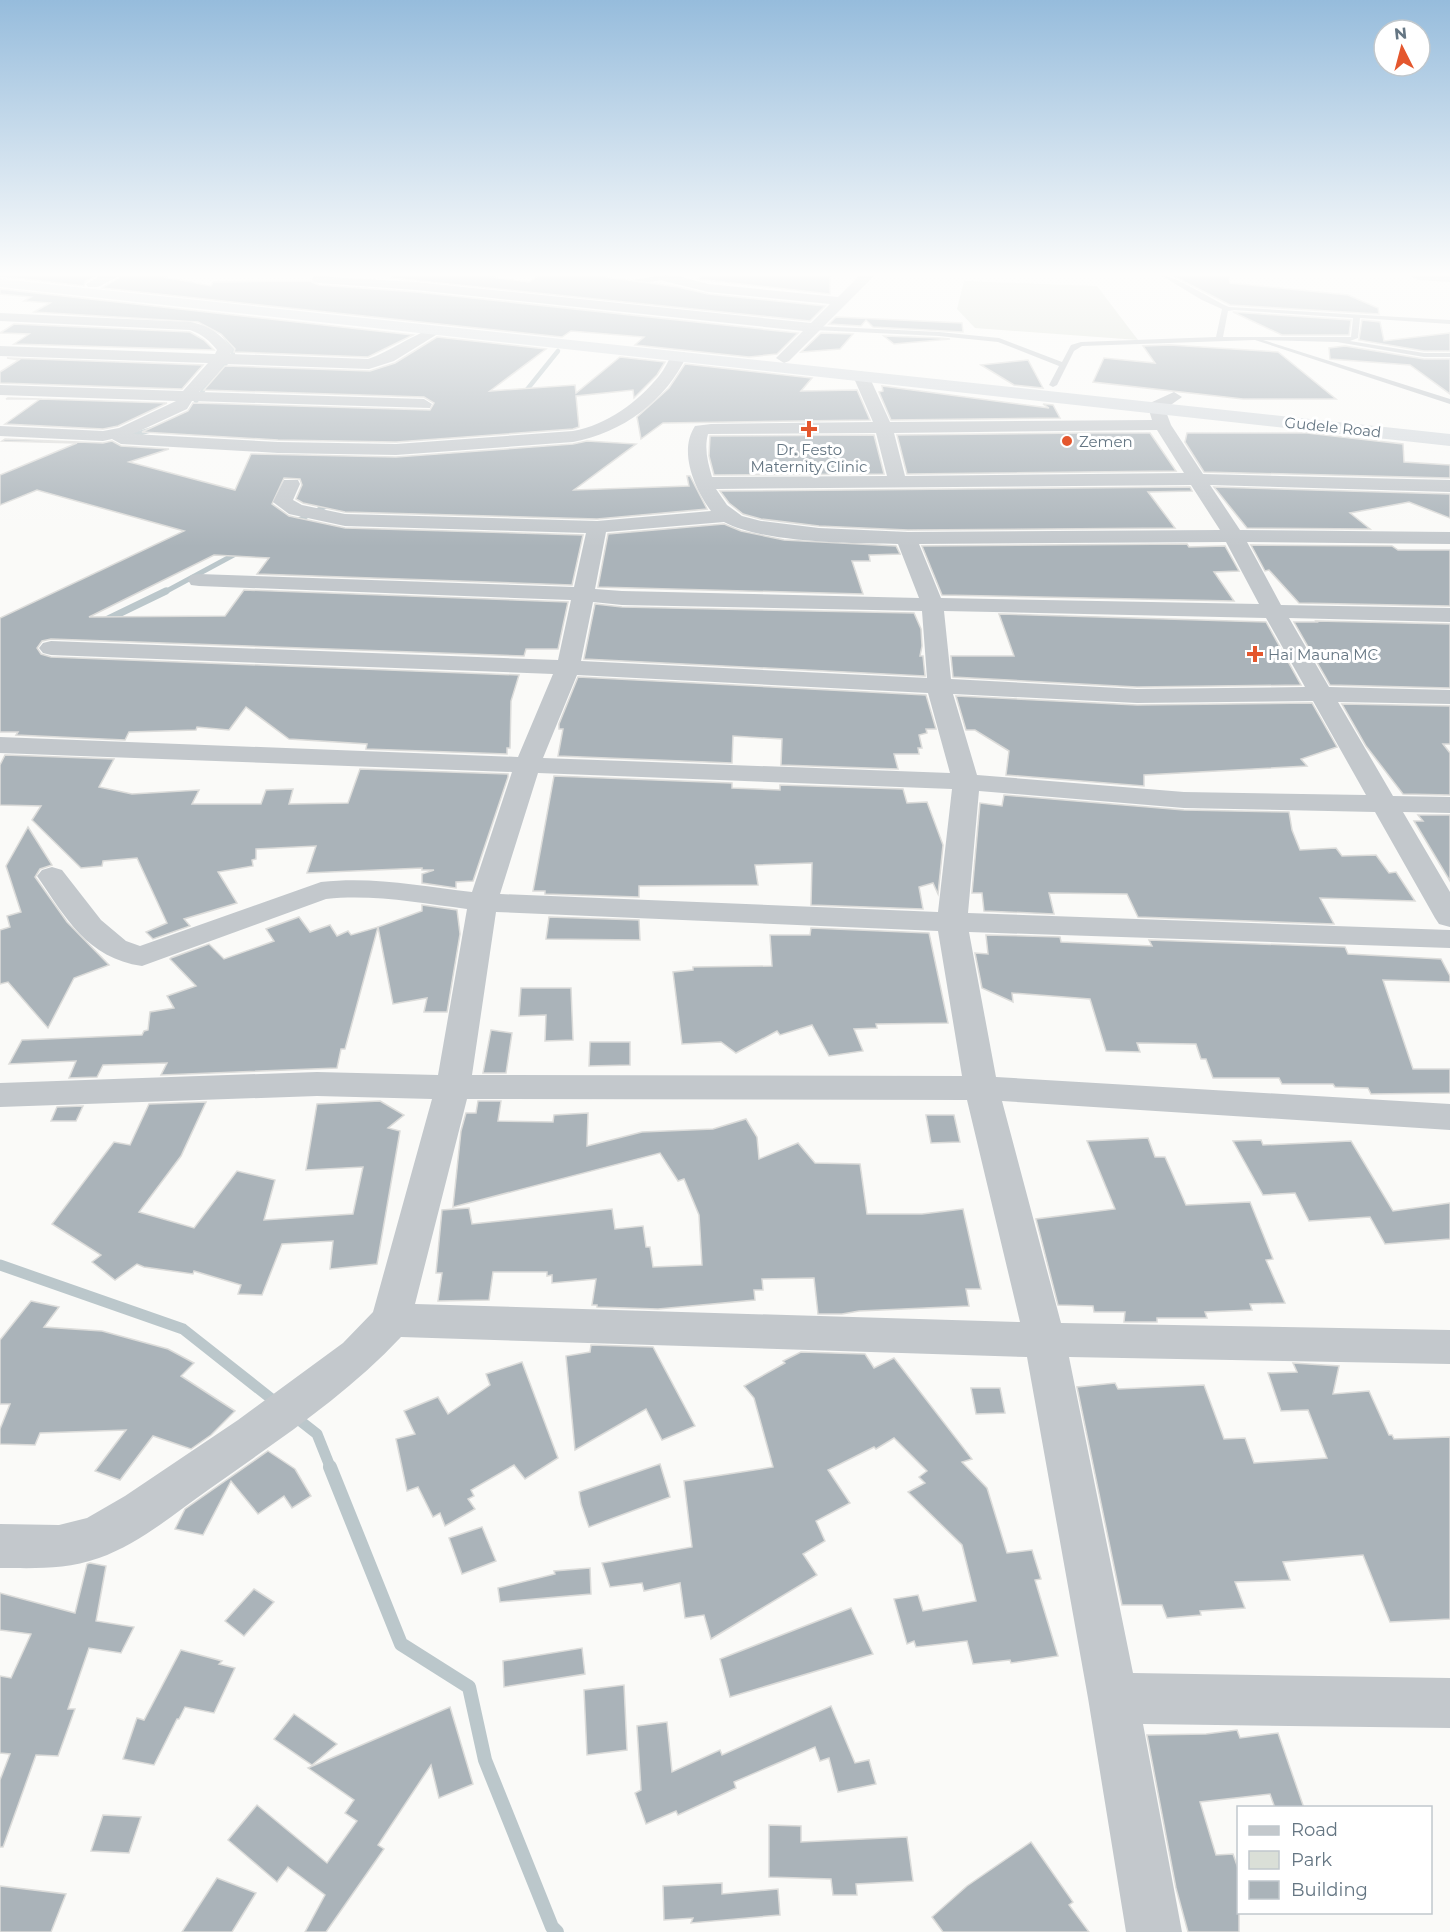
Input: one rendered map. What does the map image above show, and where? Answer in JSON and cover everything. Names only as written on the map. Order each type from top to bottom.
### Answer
[{"type":"highway","name":"Gudele Road","points":[[776,366],[1450,440]]},
{"type":"highway","name":"Gudele Road","points":[[865,366],[1053,385],[1164,410],[1450,428]]},
{"type":"street","points":[[9,413],[43,392],[75,366]]},
{"type":"street","points":[[0,431],[116,435],[181,405],[186,396],[214,366]]},
{"type":"street","points":[[121,439],[389,449],[477,445],[591,433],[614,423],[647,397],[675,366]]},
{"type":"street","points":[[861,376],[884,428],[897,480]]},
{"type":"street","points":[[0,390],[424,404]]},
{"type":"street","points":[[1450,538],[1233,535],[906,538],[812,534],[760,527],[728,516],[714,504],[700,471],[698,457],[701,430],[884,428],[1164,410],[1195,479],[1233,535],[1273,610],[1450,918]]},
{"type":"street","points":[[706,483],[1195,479],[1450,486]]},
{"type":"street","points":[[291,484],[283,502],[304,512],[345,520],[597,527],[728,516]]},
{"type":"street","points":[[0,1546],[58,1547],[97,1537],[141,1511],[252,1434],[358,1355],[391,1320],[453,1087],[483,902],[527,766],[568,667],[597,527]]},
{"type":"street","points":[[906,538],[932,602],[939,688],[966,782],[952,922],[981,1088],[1045,1340],[1113,1698],[1154,1932]]},
{"type":"street","points":[[199,580],[582,594],[622,598],[932,602],[1450,615]]},
{"type":"street","points":[[51,648],[568,667],[939,688],[1038,690],[1137,696],[1323,694],[1450,697]]},
{"type":"street","points":[[0,745],[966,782],[1184,800],[1450,805]]},
{"type":"street","points":[[52,876],[79,914],[104,940],[123,954],[132,957],[142,956],[321,891],[347,888],[377,889],[483,902],[952,922],[1450,939]]},
{"type":"street","points":[[0,1095],[317,1084],[453,1087],[981,1088],[1450,1117]]},
{"type":"street","points":[[391,1320],[1045,1340],[1450,1347]]},
{"type":"street","points":[[1113,1698],[1450,1703]]},
{"type":"lane","points":[[1053,385],[1063,366]]},
{"type":"lane","points":[[1338,366],[1450,402]]},
{"type":"building","points":[[9,366],[202,366],[182,389],[0,383],[0,372]]},
{"type":"building","points":[[225,366],[370,371],[385,366],[523,366],[490,391],[575,385],[576,393],[609,366],[662,366],[657,375],[634,398],[633,390],[576,396],[579,427],[573,429],[396,442],[278,440],[142,432],[188,411],[193,403],[430,410],[434,403],[424,397],[204,390]]},
{"type":"building","points":[[684,366],[705,366],[812,378],[801,391],[857,390],[870,420],[663,423],[641,439],[637,417],[669,388]]},
{"type":"building","points":[[983,366],[1031,366],[1043,388],[1014,385]]},
{"type":"building","points":[[1100,366],[1295,366],[1336,399],[1243,399],[1093,382]]},
{"type":"building","points":[[1412,366],[1450,366],[1450,394]]},
{"type":"building","points":[[882,386],[1049,408],[1043,404],[1053,405],[1060,418],[891,420],[879,392],[883,391]]},
{"type":"building","points":[[40,399],[167,403],[118,426],[103,429],[5,424]]},
{"type":"building","points":[[1150,433],[1176,471],[907,474],[897,435]]},
{"type":"building","points":[[1187,433],[1307,433],[1403,444],[1404,462],[1450,465],[1450,478],[1204,472],[1185,442]]},
{"type":"building","points":[[874,435],[884,474],[714,475],[709,456],[710,436]]},
{"type":"building","points":[[5,439],[103,443],[112,441],[121,446],[169,449],[129,462],[235,490],[251,454],[396,457],[573,444],[587,441],[636,444],[574,490],[689,486],[687,476],[690,476],[707,509],[597,519],[345,512],[303,503],[296,499],[302,485],[300,479],[284,478],[272,504],[289,516],[345,528],[583,535],[572,585],[257,574],[269,558],[214,555],[89,617],[225,616],[244,590],[568,602],[558,649],[526,649],[524,656],[51,639],[42,641],[37,648],[41,654],[51,657],[519,675],[511,701],[510,748],[507,748],[507,754],[366,749],[367,744],[289,739],[246,707],[229,730],[197,727],[196,730],[129,732],[125,740],[16,735],[18,732],[0,732],[0,618],[184,531],[37,490],[0,505],[0,475],[77,443],[2,441]]},
{"type":"building","points":[[1190,487],[1192,491],[1148,492],[1175,528],[908,530],[819,526],[761,519],[743,514],[729,503],[720,491]]},
{"type":"building","points":[[1214,487],[1450,494],[1450,518],[1409,502],[1350,513],[1370,529],[1247,528]]},
{"type":"building","points":[[724,524],[741,531],[784,540],[896,546],[900,554],[869,555],[870,561],[852,561],[863,594],[598,587],[608,534]]},
{"type":"building","points":[[1187,544],[1189,547],[1225,546],[1239,571],[1214,572],[1234,601],[942,595],[922,546]]},
{"type":"building","points":[[1251,545],[1392,546],[1398,550],[1450,550],[1450,606],[1299,603],[1269,570],[1265,571]]},
{"type":"building","points":[[595,604],[622,607],[914,613],[921,629],[920,656],[923,656],[925,676],[584,659]]},
{"type":"building","points":[[999,614],[1266,622],[1301,685],[1137,687],[953,677],[951,656],[1014,656]]},
{"type":"building","points":[[1294,622],[1450,624],[1450,688],[1330,685]]},
{"type":"building","points":[[578,677],[926,695],[936,729],[926,729],[927,733],[919,735],[922,748],[918,748],[919,754],[894,754],[898,769],[781,765],[782,739],[733,736],[732,763],[558,756],[563,729],[559,729],[559,724]]},
{"type":"building","points":[[956,696],[1137,705],[1312,703],[1337,747],[1301,759],[1307,766],[1144,775],[1144,786],[1006,775],[1009,751],[975,730],[966,730]]},
{"type":"building","points":[[1342,704],[1450,706],[1450,744],[1443,744],[1450,753],[1450,795],[1403,794],[1366,746]]},
{"type":"building","points":[[5,755],[114,759],[99,787],[132,794],[199,790],[192,804],[261,804],[266,790],[293,789],[289,804],[348,803],[360,769],[508,774],[508,777],[473,881],[456,882],[456,888],[422,883],[422,874],[434,870],[422,870],[422,868],[307,873],[316,846],[256,849],[256,859],[252,860],[253,866],[218,872],[237,903],[184,919],[190,926],[153,939],[146,932],[167,923],[137,858],[103,861],[102,866],[81,868],[32,820],[41,806],[0,805],[0,765]]},
{"type":"building","points":[[554,776],[732,783],[732,788],[780,790],[780,785],[903,789],[907,803],[927,802],[943,845],[938,894],[933,883],[919,887],[923,909],[811,905],[812,863],[755,865],[758,885],[639,886],[639,897],[545,894],[545,891],[533,891]]},
{"type":"building","points":[[1004,795],[1184,810],[1289,812],[1292,830],[1300,850],[1336,848],[1342,856],[1376,855],[1389,873],[1396,872],[1415,901],[1320,898],[1334,924],[1138,917],[1127,894],[1049,893],[1054,914],[984,911],[982,893],[972,893],[980,803],[1002,806]]},
{"type":"building","points":[[1418,815],[1450,815],[1450,881],[1414,821],[1423,821]]},
{"type":"building","points":[[28,827],[52,865],[40,869],[35,877],[67,922],[109,965],[74,978],[48,1028],[8,982],[0,984],[0,930],[10,927],[7,916],[21,912],[6,866]]},
{"type":"building","points":[[422,905],[457,910],[460,934],[447,1012],[424,1012],[427,998],[393,1004],[378,927],[422,911]]},
{"type":"building","points":[[299,917],[310,932],[330,925],[337,936],[348,931],[351,935],[378,927],[345,1049],[341,1049],[337,1068],[161,1075],[167,1063],[103,1065],[97,1077],[69,1078],[76,1061],[9,1064],[22,1040],[142,1035],[148,1030],[150,1012],[174,1008],[167,996],[196,986],[171,958],[209,944],[224,959],[274,941],[266,929]]},
{"type":"building","points":[[549,917],[639,920],[640,940],[546,939]]},
{"type":"building","points":[[811,928],[929,933],[948,1023],[876,1024],[877,1028],[854,1029],[863,1051],[829,1056],[812,1025],[780,1035],[777,1031],[736,1053],[721,1042],[682,1044],[673,972],[693,970],[693,967],[772,966],[770,935],[810,935]]},
{"type":"building","points":[[986,935],[1060,937],[1061,942],[1152,946],[1149,940],[1345,947],[1348,954],[1441,959],[1450,976],[1450,982],[1383,980],[1413,1069],[1450,1069],[1450,1093],[1371,1094],[1368,1088],[1335,1087],[1333,1084],[1282,1084],[1279,1078],[1213,1078],[1206,1059],[1201,1059],[1196,1044],[1137,1043],[1140,1052],[1106,1051],[1090,999],[1012,993],[1013,1002],[982,988],[975,953],[988,954]]},
{"type":"building","points":[[521,988],[571,988],[573,1040],[545,1041],[546,1015],[519,1016]]},
{"type":"building","points":[[491,1030],[512,1033],[506,1073],[483,1073]]},
{"type":"building","points":[[590,1042],[630,1042],[630,1065],[589,1066]]},
{"type":"building","points":[[380,1101],[404,1115],[388,1128],[400,1131],[377,1264],[330,1269],[333,1241],[282,1244],[262,1295],[238,1294],[241,1285],[194,1271],[193,1274],[137,1264],[115,1280],[92,1262],[101,1255],[52,1224],[114,1142],[130,1145],[149,1104],[206,1102],[181,1156],[139,1212],[194,1228],[237,1171],[275,1180],[264,1220],[353,1214],[363,1167],[306,1170],[317,1104]]},
{"type":"building","points":[[478,1101],[501,1101],[498,1121],[553,1122],[554,1115],[588,1113],[587,1146],[642,1132],[713,1129],[746,1119],[757,1137],[759,1159],[798,1143],[815,1163],[860,1164],[867,1214],[922,1214],[963,1209],[981,1289],[966,1289],[969,1306],[818,1314],[814,1278],[762,1279],[763,1290],[754,1290],[755,1300],[658,1309],[597,1307],[597,1305],[592,1305],[596,1279],[552,1283],[552,1275],[547,1276],[547,1272],[493,1272],[489,1300],[438,1301],[442,1273],[436,1273],[442,1210],[469,1208],[472,1224],[612,1209],[615,1229],[643,1226],[646,1247],[650,1247],[653,1267],[702,1265],[699,1215],[684,1179],[678,1181],[660,1153],[453,1207],[461,1131],[466,1113],[476,1113]]},
{"type":"building","points":[[83,1106],[76,1121],[51,1121],[57,1107]]},
{"type":"building","points":[[926,1115],[954,1115],[960,1142],[931,1143]]},
{"type":"building","points":[[1148,1138],[1155,1157],[1165,1157],[1186,1205],[1250,1202],[1273,1259],[1266,1260],[1285,1303],[1250,1304],[1252,1310],[1205,1312],[1207,1318],[1157,1318],[1157,1322],[1124,1322],[1125,1312],[1094,1312],[1093,1306],[1058,1305],[1036,1219],[1115,1209],[1087,1141]]},
{"type":"building","points":[[1261,1140],[1263,1145],[1351,1141],[1393,1211],[1450,1203],[1450,1239],[1385,1244],[1370,1217],[1309,1221],[1295,1193],[1263,1195],[1233,1141]]},
{"type":"building","points":[[31,1301],[59,1307],[44,1327],[102,1331],[168,1349],[194,1363],[181,1376],[235,1411],[211,1435],[191,1449],[153,1436],[120,1480],[95,1471],[126,1430],[40,1433],[35,1445],[0,1444],[0,1429],[10,1404],[0,1404],[0,1340]]},
{"type":"building","points":[[591,1345],[653,1347],[695,1426],[662,1440],[646,1409],[575,1450],[566,1356],[590,1352]]},
{"type":"building","points":[[801,1352],[865,1354],[874,1368],[894,1358],[972,1459],[962,1462],[987,1488],[1007,1553],[1032,1550],[1041,1579],[1035,1580],[1058,1656],[1011,1663],[1010,1660],[973,1664],[967,1641],[916,1647],[914,1641],[907,1644],[894,1599],[918,1595],[923,1611],[976,1601],[962,1545],[908,1492],[925,1483],[919,1477],[927,1471],[894,1438],[876,1449],[874,1447],[828,1470],[850,1503],[816,1521],[825,1541],[803,1554],[817,1575],[711,1639],[704,1615],[685,1618],[680,1583],[644,1591],[642,1583],[610,1587],[602,1563],[692,1547],[684,1481],[773,1467],[754,1398],[744,1386]]},
{"type":"building","points":[[522,1362],[558,1458],[525,1479],[514,1465],[471,1490],[474,1496],[468,1499],[475,1509],[445,1526],[440,1513],[433,1517],[418,1487],[407,1491],[396,1439],[415,1434],[404,1411],[438,1397],[448,1414],[490,1385],[486,1374]]},
{"type":"building","points":[[1293,1363],[1339,1366],[1333,1394],[1369,1391],[1389,1435],[1392,1435],[1394,1439],[1450,1437],[1450,1619],[1390,1622],[1363,1555],[1283,1562],[1290,1580],[1235,1582],[1245,1608],[1200,1611],[1201,1615],[1167,1618],[1162,1605],[1122,1605],[1077,1387],[1115,1383],[1118,1389],[1204,1385],[1224,1439],[1245,1438],[1254,1463],[1327,1458],[1308,1410],[1281,1411],[1268,1373],[1297,1372]]},
{"type":"building","points":[[971,1388],[1000,1388],[1005,1413],[976,1414]]},
{"type":"building","points":[[268,1451],[295,1469],[311,1496],[292,1508],[284,1496],[258,1514],[231,1481],[203,1535],[175,1529],[185,1509]]},
{"type":"building","points":[[660,1464],[670,1497],[589,1527],[579,1492]]},
{"type":"building","points":[[482,1527],[496,1561],[462,1574],[449,1538]]},
{"type":"building","points":[[87,1564],[106,1566],[96,1621],[134,1627],[121,1653],[89,1648],[68,1709],[75,1709],[58,1756],[36,1755],[3,1847],[0,1847],[0,1780],[10,1754],[0,1753],[0,1676],[11,1678],[31,1634],[0,1630],[0,1593],[75,1613]]},
{"type":"building","points":[[590,1568],[591,1594],[500,1602],[498,1588],[555,1574],[554,1571]]},
{"type":"building","points":[[254,1589],[274,1602],[244,1636],[225,1621]]},
{"type":"building","points":[[851,1608],[873,1654],[730,1697],[720,1659]]},
{"type":"building","points":[[582,1648],[585,1674],[504,1687],[503,1661]]},
{"type":"building","points":[[181,1650],[222,1661],[219,1664],[235,1668],[214,1713],[185,1707],[154,1765],[123,1759],[137,1718],[144,1720]]},
{"type":"building","points":[[624,1685],[627,1750],[587,1755],[584,1690]]},
{"type":"building","points":[[831,1706],[855,1763],[869,1760],[876,1784],[838,1792],[829,1758],[820,1761],[815,1747],[734,1782],[736,1788],[678,1815],[676,1811],[646,1824],[635,1793],[641,1790],[637,1726],[667,1722],[672,1772],[720,1750],[722,1755]]},
{"type":"building","points":[[450,1707],[473,1784],[439,1798],[431,1765],[378,1845],[384,1849],[326,1932],[305,1932],[325,1895],[288,1867],[277,1882],[228,1840],[257,1805],[327,1863],[357,1821],[345,1813],[354,1800],[308,1768]]},
{"type":"building","points":[[294,1714],[337,1744],[312,1765],[274,1739]]},
{"type":"building","points":[[1237,1730],[1240,1738],[1278,1733],[1303,1806],[1274,1806],[1270,1794],[1200,1802],[1216,1855],[1233,1854],[1237,1865],[1239,1932],[1188,1932],[1176,1888],[1147,1735],[1206,1734]]},
{"type":"building","points":[[103,1815],[141,1817],[129,1853],[91,1851]]},
{"type":"building","points":[[769,1825],[801,1826],[801,1842],[907,1837],[913,1881],[856,1884],[857,1895],[833,1895],[831,1879],[769,1877]]},
{"type":"building","points":[[1031,1842],[1073,1902],[1069,1905],[1089,1932],[943,1932],[932,1917],[967,1886]]},
{"type":"building","points":[[217,1878],[256,1893],[232,1932],[182,1932]]},
{"type":"building","points":[[722,1883],[722,1894],[778,1889],[780,1915],[691,1923],[693,1918],[664,1920],[663,1886]]},
{"type":"building","points":[[0,1886],[66,1894],[51,1932],[0,1932]]},
{"type":"waterway","points":[[196,401],[212,377],[223,366]]},
{"type":"waterway","points":[[521,397],[546,366]]},
{"type":"waterway","points":[[127,437],[157,428]]},
{"type":"waterway","points":[[291,524],[334,502]]},
{"type":"waterway","points":[[163,593],[241,551]]},
{"type":"waterway","points":[[104,621],[166,591]]},
{"type":"waterway","points":[[0,1265],[183,1329],[278,1404]]},
{"type":"waterway","points":[[294,1416],[317,1434],[331,1469]]},
{"type":"waterway","points":[[330,1467],[401,1644],[469,1687],[485,1760],[552,1927],[557,1932]]},
{"type":"place","name":"Dr. Festo Maternity Clinic","points":[[809,429]]},
{"type":"place","name":"Zemen","points":[[1067,441]]},
{"type":"place","name":"Hai Mauna MC","points":[[1255,654]]}]
